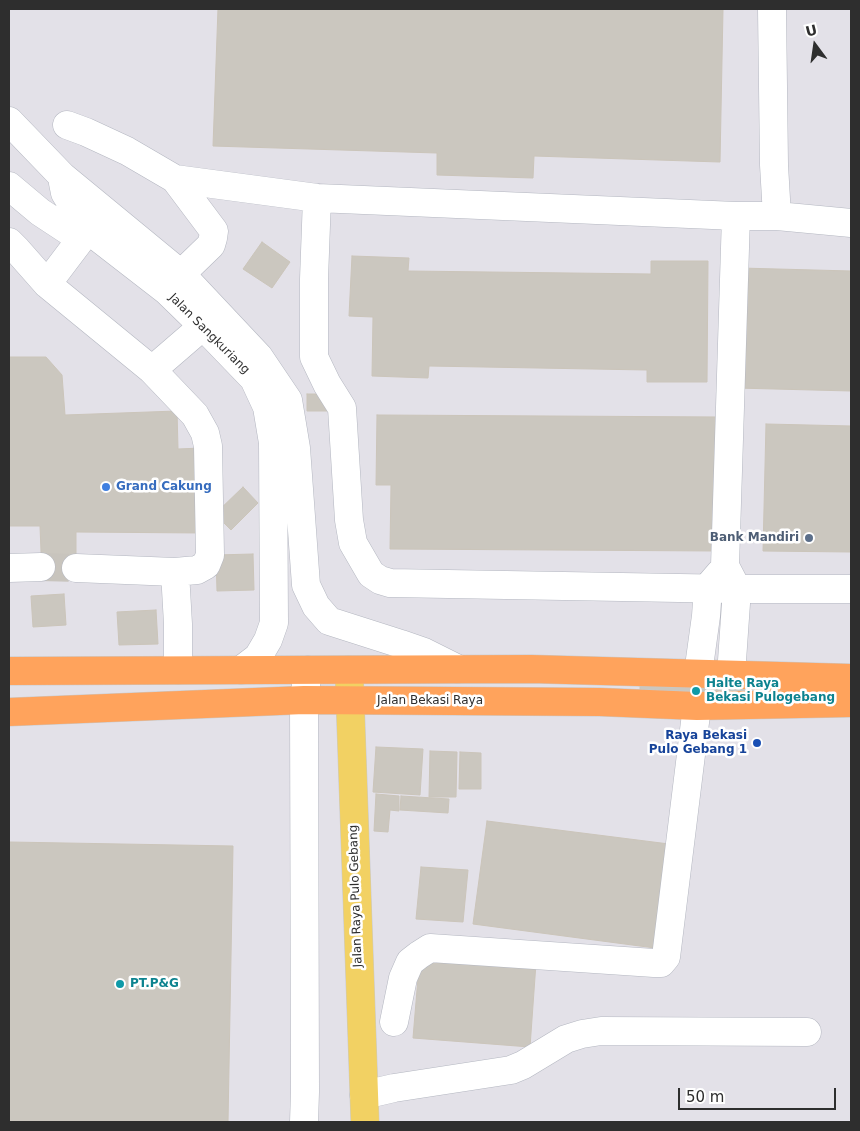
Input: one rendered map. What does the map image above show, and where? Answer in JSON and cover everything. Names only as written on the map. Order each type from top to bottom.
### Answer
[{"type":"highway","points":[[16,672],[531,669],[851,678]]},
{"type":"highway","name":"Jalan Bekasi Raya","points":[[9,712],[304,700],[600,702],[697,706],[851,703]]},
{"type":"main road","name":"Jalan Raya Pulo Gebang","points":[[349,670],[365,1122]]},
{"type":"street","points":[[772,9],[774,164],[777,216]]},
{"type":"street","name":"Jalan Sangkuriang","points":[[9,122],[62,176],[174,282],[259,357],[277,404],[273,443],[274,623],[268,640],[258,657],[241,670]]},
{"type":"street","points":[[67,125],[127,152],[175,179],[317,198],[736,216],[777,216],[851,223]]},
{"type":"street","name":"Jalan Sangkuriang","points":[[62,176],[65,193],[84,234],[174,282],[202,326],[277,404]]},
{"type":"street","points":[[174,282],[211,245],[214,231],[175,179]]},
{"type":"street","points":[[9,186],[40,212],[84,234],[47,284]]},
{"type":"street","points":[[317,198],[314,356],[327,384],[342,408],[349,520],[353,543],[371,574],[380,580],[390,583],[708,587],[731,577],[851,589]]},
{"type":"street","points":[[731,674],[736,216]]},
{"type":"street","points":[[9,242],[47,284],[152,370],[195,415],[205,433],[208,446],[210,555],[206,565],[197,570],[175,572],[76,568]]},
{"type":"street","points":[[152,370],[202,326]]},
{"type":"street","points":[[277,404],[296,448],[306,585],[316,606],[329,621],[409,646],[458,669]]},
{"type":"street","points":[[9,568],[42,567]]},
{"type":"street","points":[[175,572],[178,670]]},
{"type":"street","points":[[698,674],[708,587]]},
{"type":"street","points":[[304,1122],[304,700],[308,670]]},
{"type":"street","points":[[394,1022],[403,978],[410,962],[430,948],[661,963],[666,957],[697,706]]},
{"type":"street","points":[[364,1095],[394,1088],[511,1070],[523,1066],[566,1039],[601,1031],[807,1032]]},
{"type":"shaded area","points":[[9,9],[851,9],[851,1122],[9,1122]]},
{"type":"building","points":[[218,9],[723,9],[720,162],[534,156],[533,178],[437,175],[437,153],[213,146]]},
{"type":"building","points":[[262,242],[290,262],[272,288],[243,269]]},
{"type":"building","points":[[352,256],[409,258],[408,271],[651,274],[651,261],[708,261],[707,382],[647,382],[647,370],[429,366],[428,378],[372,376],[373,317],[349,316]]},
{"type":"building","points":[[740,268],[851,271],[851,391],[736,388]]},
{"type":"building","name":"Grand Cakung","points":[[9,357],[46,357],[62,375],[65,415],[177,411],[178,449],[201,448],[204,533],[76,532],[76,574],[42,576],[40,526],[9,526]]},
{"type":"building","points":[[307,394],[332,394],[332,411],[307,411]]},
{"type":"building","points":[[377,415],[718,417],[716,551],[390,549],[391,485],[376,485]]},
{"type":"building","points":[[766,424],[851,426],[851,552],[763,551]]},
{"type":"building","points":[[243,487],[258,503],[231,530],[215,514]]},
{"type":"building","points":[[253,554],[254,590],[217,591],[216,555]]},
{"type":"building","points":[[64,594],[66,625],[33,627],[31,596]]},
{"type":"building","points":[[156,610],[158,644],[119,645],[117,612]]},
{"type":"building","name":"Halte Raya Bekasi Pulogebang","points":[[640,683],[752,686],[751,698],[640,694]]},
{"type":"building","points":[[376,747],[423,749],[420,795],[373,792]]},
{"type":"building","points":[[430,751],[457,752],[456,797],[429,797]]},
{"type":"building","points":[[460,752],[481,753],[481,789],[459,789]]},
{"type":"building","points":[[376,794],[399,796],[399,811],[390,810],[388,832],[374,831]]},
{"type":"building","points":[[401,796],[449,799],[448,813],[400,810]]},
{"type":"building","points":[[487,821],[669,844],[655,948],[473,924]]},
{"type":"building","name":"PT.P&G","points":[[9,842],[233,846],[228,1122],[9,1122]]},
{"type":"building","points":[[421,867],[468,870],[463,922],[416,919]]},
{"type":"building","points":[[420,954],[536,963],[530,1047],[413,1038]]},
{"type":"tunnel","points":[[41,567],[76,568]]},
{"type":"place","name":"Grand Cakung","points":[[106,487]]},
{"type":"place","name":"Bank Mandiri","points":[[809,538]]},
{"type":"place","name":"Halte Raya Bekasi Pulogebang","points":[[696,691]]},
{"type":"place","name":"Raya Bekasi Pulo Gebang 1","points":[[757,743]]},
{"type":"place","name":"PT.P&G","points":[[120,984]]}]
